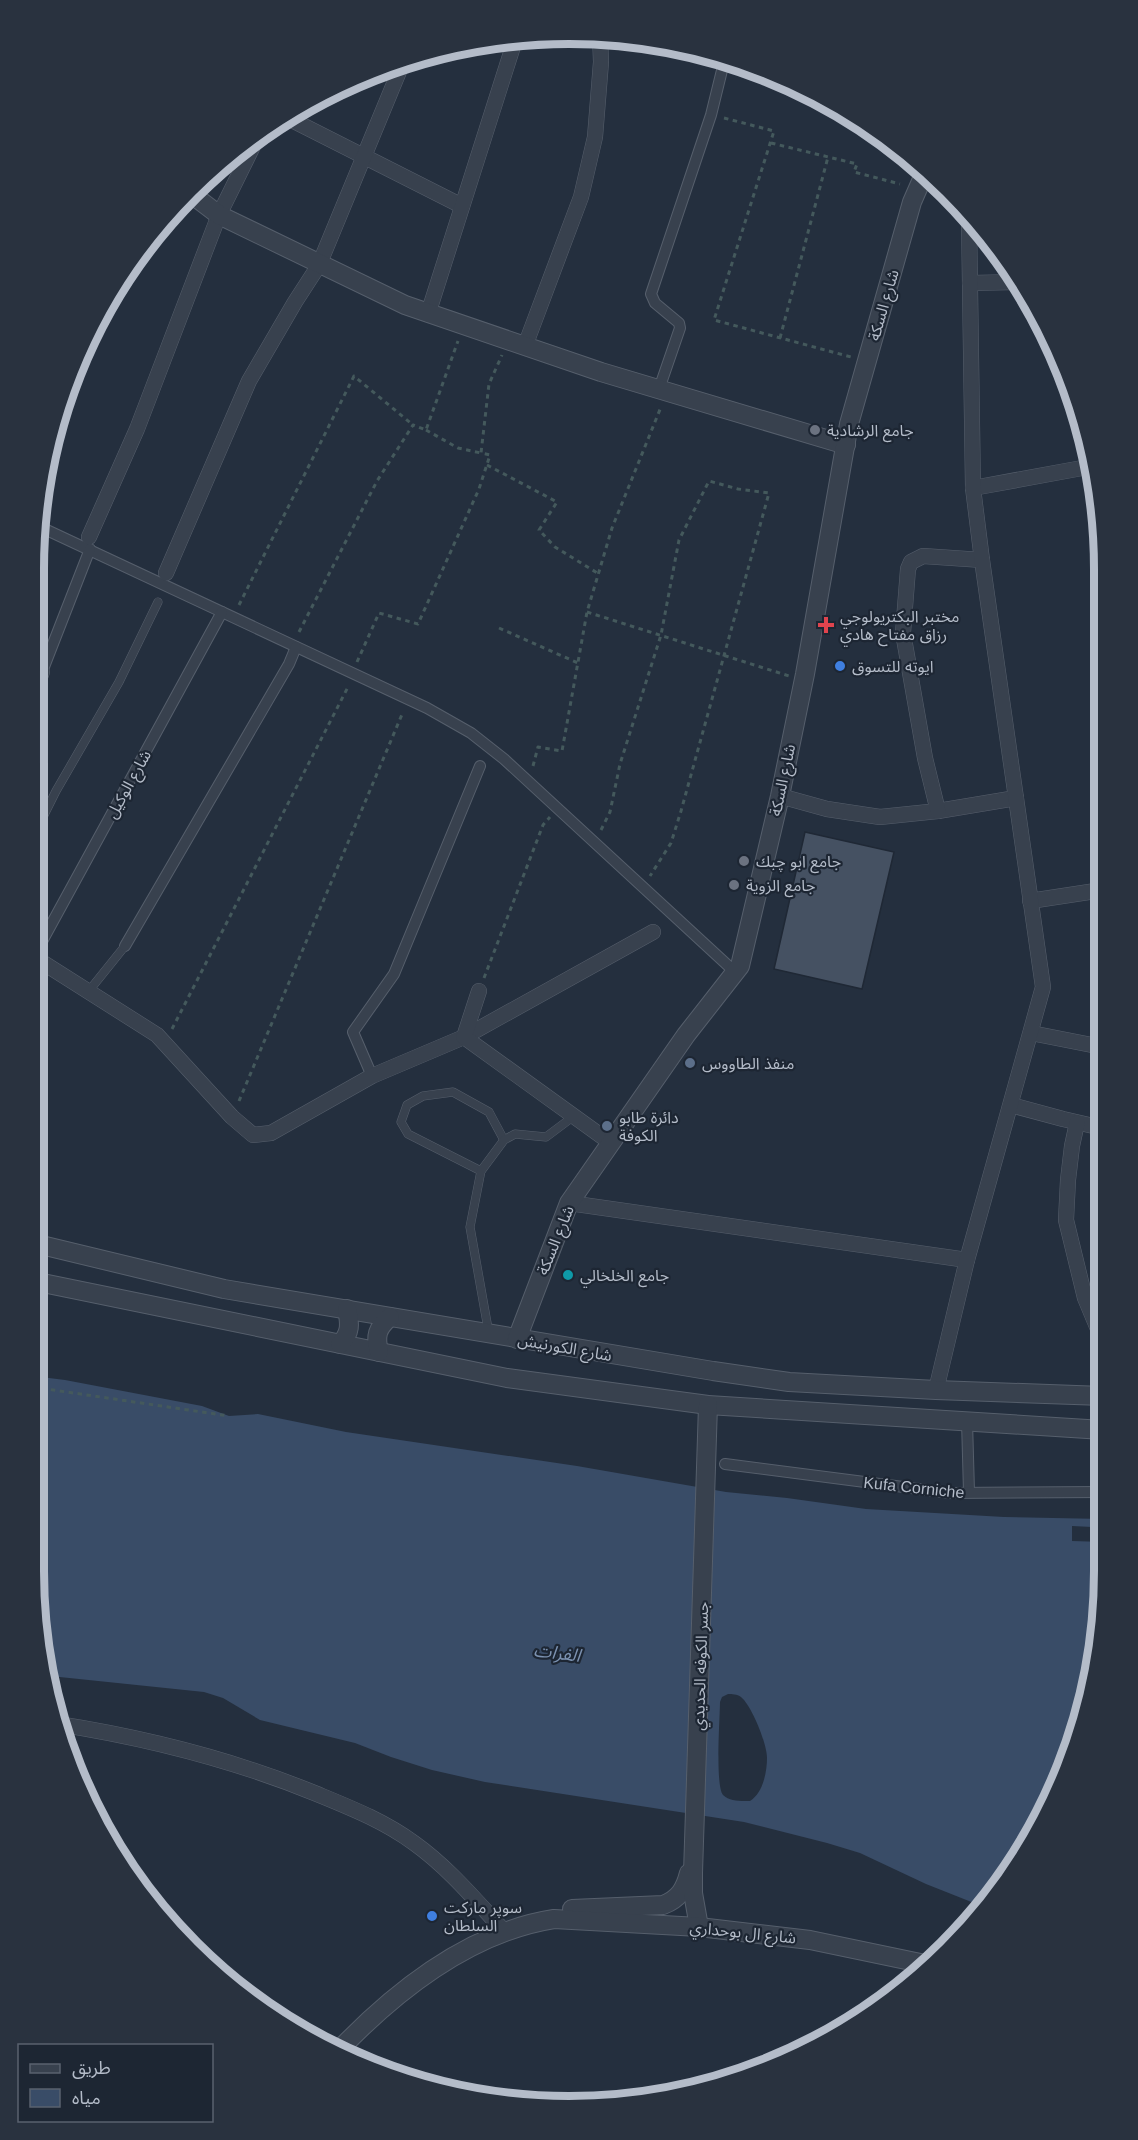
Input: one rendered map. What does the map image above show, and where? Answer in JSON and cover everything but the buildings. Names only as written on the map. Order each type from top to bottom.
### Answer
[{"type":"street","points":[[517,344],[581,197],[595,138],[600,45]]},
{"type":"street","points":[[428,314],[513,47]]},
{"type":"street","points":[[663,390],[680,328],[676,319],[654,303],[651,294],[711,115],[723,66]]},
{"type":"street","points":[[166,573],[249,381],[319,265],[399,71]]},
{"type":"street","points":[[294,121],[462,206]]},
{"type":"street","points":[[44,667],[219,215],[251,151]]},
{"type":"street","name":"شارع السكة","points":[[517,1339],[569,1203],[686,1035],[740,966],[780,795],[803,681],[849,424],[912,202],[922,180]]},
{"type":"street","points":[[196,198],[219,215],[319,265],[428,314],[517,344],[846,446]]},
{"type":"street","points":[[936,1390],[967,1260],[1043,987],[982,560],[974,488],[969,229]]},
{"type":"street","points":[[970,283],[1009,282]]},
{"type":"street","points":[[974,488],[1084,468]]},
{"type":"street","points":[[46,528],[90,543],[227,614],[409,700],[471,733],[529,782],[735,972]]},
{"type":"street","points":[[938,811],[925,758],[903,633],[908,569],[911,562],[923,556],[982,560]]},
{"type":"street","name":"شارع الوكيل","points":[[44,939],[227,614]]},
{"type":"street","points":[[125,946],[289,664],[294,646]]},
{"type":"street","points":[[372,1076],[353,1032],[394,974],[480,766]]},
{"type":"street","points":[[780,795],[827,809],[880,818],[1016,798]]},
{"type":"street","points":[[1030,901],[1094,891]]},
{"type":"street","points":[[44,963],[157,1035],[232,1117],[253,1135],[271,1133],[372,1076],[464,1037],[652,932]]},
{"type":"street","points":[[464,1037],[479,990]]},
{"type":"street","points":[[1031,1033],[1094,1045]]},
{"type":"street","points":[[464,1037],[611,1143]]},
{"type":"street","points":[[1011,1105],[1094,1126]]},
{"type":"street","points":[[1077,1123],[1068,1180],[1066,1220],[1085,1298],[1094,1320]]},
{"type":"street","points":[[569,1203],[967,1260]]},
{"type":"street","name":"شارع الكورنيش","points":[[44,1246],[224,1289],[609,1355],[789,1382],[1094,1396]]},
{"type":"street","points":[[44,1283],[507,1378],[708,1405],[1094,1429]]},
{"type":"street","points":[[340,1344],[348,1337],[350,1330],[347,1309]]},
{"type":"street","points":[[379,1352],[377,1332],[390,1317]]},
{"type":"street","name":"جسر الکوفه الحديدي","points":[[699,1927],[693,1893],[708,1405]]},
{"type":"street","points":[[967,1421],[969,1492]]},
{"type":"street","name":"Kufa Corniche","points":[[725,1464],[950,1492],[1094,1492]]},
{"type":"street","points":[[67,1725],[110,1732],[195,1752],[279,1778],[359,1811],[388,1825],[415,1843],[440,1864],[505,1932]]},
{"type":"street","name":"شارع ال بوحداري","points":[[554,1919],[558,1914],[576,1908],[656,1906],[670,1902],[685,1887],[694,1854]]},
{"type":"street","name":"شارع ال بوحداري","points":[[345,2045],[388,2003],[424,1975],[464,1951],[533,1922],[554,1919],[699,1927],[810,1940],[919,1963]]},
{"type":"lane","points":[[44,815],[119,682],[158,602]]},
{"type":"lane","points":[[88,992],[125,946]]},
{"type":"lane","points":[[481,1171],[408,1134],[401,1122],[407,1105],[423,1096],[453,1092],[489,1112],[504,1140]]},
{"type":"lane","points":[[489,1334],[470,1227],[481,1171],[504,1140],[514,1134],[546,1137],[573,1116]]},
{"type":"path","points":[[711,115],[774,131],[714,320],[867,361]]},
{"type":"path","points":[[771,143],[857,164],[854,172],[918,188]]},
{"type":"path","points":[[780,338],[828,157]]},
{"type":"path","points":[[426,430],[464,326]]},
{"type":"path","points":[[481,453],[489,384],[517,344]]},
{"type":"path","points":[[165,1044],[347,692],[352,674],[379,613],[418,624],[475,498],[490,455],[458,448],[413,425],[354,376],[227,614]]},
{"type":"path","points":[[529,782],[538,747],[562,751],[587,612],[612,528],[663,390]]},
{"type":"path","points":[[294,646],[377,482],[413,425]]},
{"type":"path","points":[[487,465],[557,502],[539,530],[555,547],[599,574]]},
{"type":"path","points":[[594,843],[610,812],[620,764],[661,636],[679,540],[709,481],[769,494],[671,843],[661,862],[641,886]]},
{"type":"path","points":[[587,612],[803,681]]},
{"type":"path","points":[[499,628],[578,663]]},
{"type":"path","points":[[232,1117],[409,700]]},
{"type":"path","points":[[479,990],[543,825],[557,808]]},
{"type":"path","points":[[44,1389],[229,1416]]},
{"type":"water","name":"الفرات","points":[[44,1377],[202,1406],[229,1416],[258,1414],[346,1432],[577,1466],[726,1492],[866,1509],[1004,1517],[1094,1519],[1093,1605],[1090,1640],[1077,1707],[1067,1740],[1024,1834],[1006,1863],[975,1904],[926,1884],[860,1853],[827,1843],[744,1822],[485,1782],[432,1770],[355,1743],[260,1720],[223,1698],[204,1692],[55,1676],[45,1605]],"holes":[[[728,1694],[741,1697],[750,1708],[766,1752],[765,1776],[758,1793],[750,1801],[736,1801],[723,1795],[719,1778],[720,1702],[722,1697]]]},
{"type":"pier","points":[[1093,1518],[1094,1542],[1072,1541],[1072,1526],[1092,1527]]},
{"type":"place","name":"جامع الرشادية","points":[[815,430]]},
{"type":"place","name":"مختبر البكتريولوجي رزاق مفتاح هادي","points":[[826,625]]},
{"type":"place","name":"ايوته للتسوق","points":[[840,666]]},
{"type":"place","name":"جامع ابو چبك","points":[[744,861]]},
{"type":"place","name":"جامع الزوية","points":[[734,885]]},
{"type":"place","name":"منفذ الطاووس","points":[[690,1063]]},
{"type":"place","name":"دائرة طابو الكوفة","points":[[607,1126]]},
{"type":"place","name":"جامع الخلخالي","points":[[568,1275]]},
{"type":"place","name":"سوپر ماركت السلطان","points":[[432,1916]]}]
